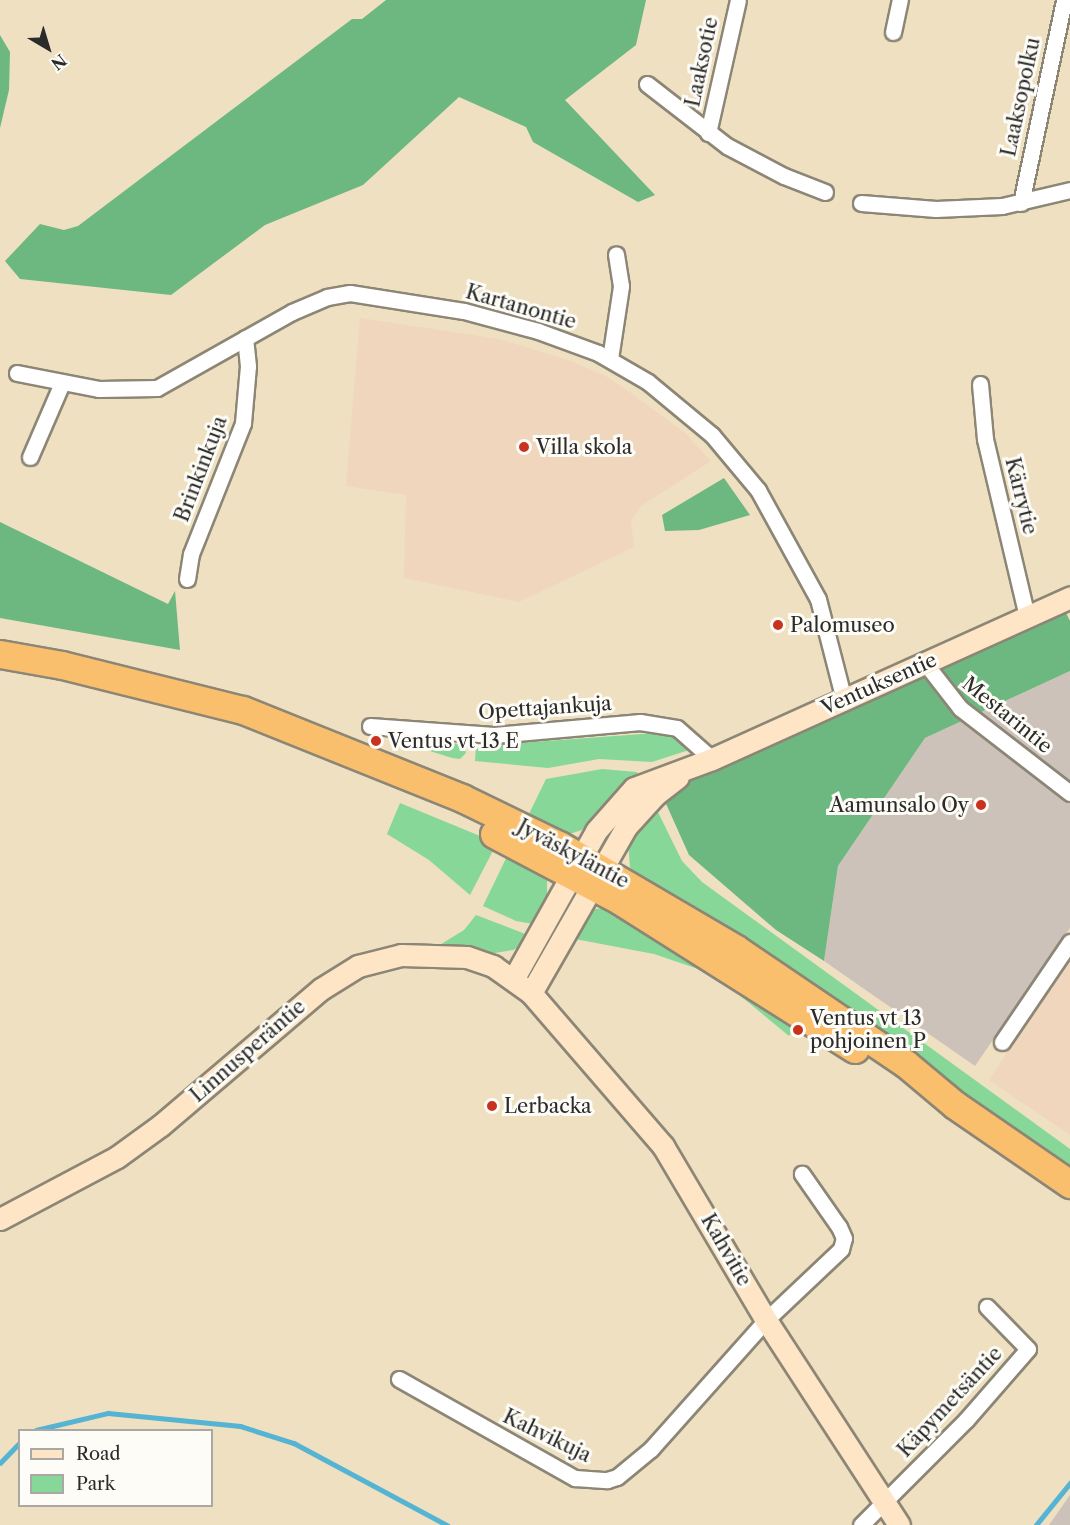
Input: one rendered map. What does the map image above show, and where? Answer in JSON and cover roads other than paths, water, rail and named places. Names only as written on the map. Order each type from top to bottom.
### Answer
[{"type":"highway","name":"Jyväskyläntie","points":[[0,654],[62,665],[243,710],[302,731],[462,798],[820,1005],[906,1064],[956,1105],[1070,1184]]},
{"type":"street","name":"Laaksotie","points":[[708,133],[738,0]]},
{"type":"street","points":[[893,32],[900,0]]},
{"type":"street","name":"Laaksopolku","points":[[1021,203],[1064,0]]},
{"type":"street","name":"Laaksotie","points":[[647,84],[708,133],[784,176],[825,192]]},
{"type":"street","points":[[861,203],[936,209],[1021,203],[1070,190]]},
{"type":"street","points":[[610,359],[621,286],[616,254]]},
{"type":"street","name":"Kartanontie","points":[[17,373],[120,391],[157,388],[245,338],[327,297],[350,293],[464,311],[538,331],[610,359],[648,382],[712,435],[758,490],[818,598],[844,700]]},
{"type":"street","name":"Brinkinkuja","points":[[186,579],[191,554],[243,423],[248,366],[245,338]]},
{"type":"street","points":[[30,457],[62,382]]},
{"type":"street","name":"Kärrytie","points":[[980,384],[984,429],[1027,616]]},
{"type":"street","name":"Ventuksentie","points":[[587,871],[644,806],[687,770],[1070,597]]},
{"type":"street","name":"Mestarintie","points":[[925,663],[960,708],[1070,793]]},
{"type":"street","name":"Opettajankuja","points":[[370,726],[494,735],[640,722],[677,729],[712,759]]},
{"type":"street","points":[[514,978],[587,871]]},
{"type":"street","points":[[531,993],[587,871]]},
{"type":"street","points":[[1002,1042],[1070,942]]},
{"type":"street","name":"Linnusperäntie","points":[[0,1219],[117,1157],[170,1118],[321,989],[358,966],[401,955],[467,957],[514,978],[531,993]]},
{"type":"street","name":"Kahvitie","points":[[531,993],[663,1146],[726,1247],[766,1320],[899,1525]]},
{"type":"street","name":"Kahvikuja","points":[[399,1379],[575,1478],[607,1480],[629,1470],[651,1449],[766,1320],[843,1243],[839,1227],[802,1174]]},
{"type":"street","name":"Käpymetsäntie","points":[[861,1525],[882,1501],[966,1420],[1028,1349],[987,1307]]},
{"type":"waterway","points":[[40,1429],[108,1413],[240,1426],[294,1443],[447,1525]]},
{"type":"waterway","points":[[0,1463],[18,1444]]},
{"type":"waterway","points":[[1036,1525],[1070,1483]]},
{"type":"place","name":"Villa skola","points":[[524,447]]},
{"type":"place","name":"Palomuseo","points":[[778,625]]},
{"type":"place","name":"Ventus vt 13 E","points":[[376,741]]},
{"type":"place","name":"Aamunsalo Oy","points":[[981,805]]},
{"type":"place","name":"Ventus vt 13 pohjoinen P","points":[[798,1030]]},
{"type":"place","name":"Lerbacka","points":[[492,1106]]}]
